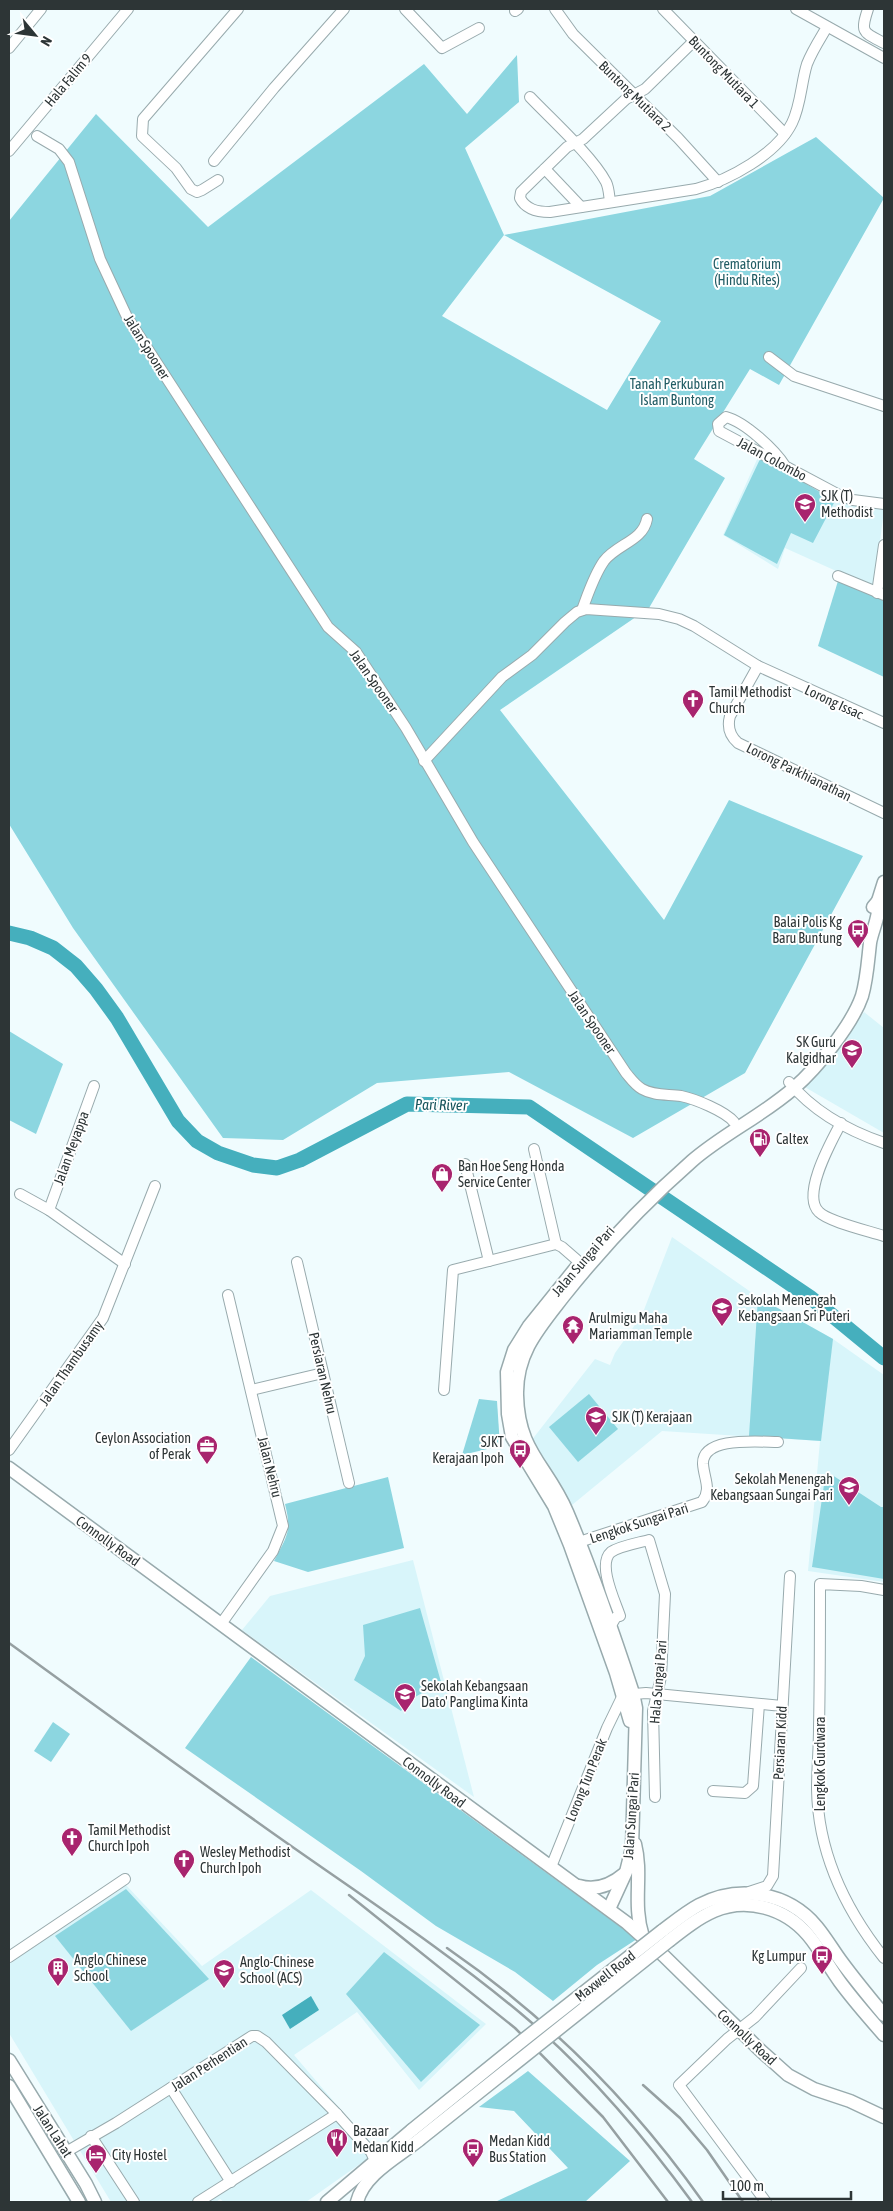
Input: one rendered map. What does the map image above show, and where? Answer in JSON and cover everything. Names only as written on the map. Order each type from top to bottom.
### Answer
[{"type":"main road","name":"Jalan Sungai Pari","points":[[692,1157],[791,1085],[838,1038],[856,1009],[862,995],[872,931],[881,903],[884,882]]},
{"type":"main road","name":"Jalan Sungai Pari","points":[[609,1909],[626,1872],[632,1848],[634,1749],[628,1711],[628,1694],[610,1627],[590,1572],[557,1513],[522,1432],[517,1395],[517,1373],[523,1354],[529,1344],[583,1265],[627,1216],[734,1122],[791,1085]]},
{"type":"main road","name":"Connolly Road","points":[[9,1468],[609,1909],[644,1937],[775,2064],[800,2082],[850,2101],[884,2117]]},
{"type":"main road","name":"Jalan Sungai Pari","points":[[575,1543],[628,1694]]},
{"type":"main road","points":[[632,1831],[639,1860],[637,1912],[644,1937]]},
{"type":"main road","points":[[574,1884],[584,1887],[605,1886],[614,1882],[626,1872]]},
{"type":"main road","name":"Maxwell Road","points":[[357,2202],[361,2190],[369,2179],[416,2135],[666,1936],[688,1912],[708,1900],[732,1894],[760,1894],[780,1900],[807,1917],[884,2015]]},
{"type":"main road","name":"Maxwell Road","points":[[666,1936],[703,1916],[728,1907],[753,1905],[778,1912],[790,1919],[809,1936],[848,1993],[884,2035]]},
{"type":"main road","name":"Jalan Lahat","points":[[9,2060],[86,2184],[95,2202]]},
{"type":"main road","name":"Jalan Lahat","points":[[9,2086],[79,2202]]},
{"type":"main road","name":"Connolly Road","points":[[850,2101],[884,2108]]},
{"type":"main road","name":"Maxwell Road","points":[[326,2202],[375,2161],[416,2135]]},
{"type":"main road","points":[[86,2184],[101,2202]]},
{"type":"main road","points":[[326,2202],[341,2202]]},
{"type":"street","points":[[9,48],[41,9]]},
{"type":"street","name":"Hala Falim 9","points":[[9,151],[128,9]]},
{"type":"street","points":[[218,180],[197,192],[191,189],[176,168],[140,132],[142,119],[238,9]]},
{"type":"street","points":[[214,161],[274,88],[344,9]]},
{"type":"street","points":[[405,9],[442,48],[479,28]]},
{"type":"street","name":"Buntong Mutiara 2","points":[[555,9],[573,34],[678,138],[718,182]]},
{"type":"street","name":"Buntong Mutiara 1","points":[[662,9],[785,134]]},
{"type":"street","points":[[796,9],[884,58]]},
{"type":"street","points":[[868,9],[863,25],[864,30],[884,43]]},
{"type":"street","points":[[694,41],[645,89],[634,96],[626,98],[583,140],[567,147],[521,192],[520,198],[522,202],[533,210],[541,212],[696,189],[718,182],[769,151],[785,134],[798,108],[807,64],[827,27]]},
{"type":"street","points":[[530,97],[575,144],[603,177],[607,184],[610,202]]},
{"type":"street","name":"Jalan Spooner","points":[[37,136],[59,149],[69,162],[100,260],[127,317],[328,627],[356,652],[406,728],[473,842],[634,1083],[653,1094],[681,1096],[697,1101],[734,1122]]},
{"type":"street","points":[[545,169],[581,207]]},
{"type":"street","points":[[769,357],[794,376],[884,406]]},
{"type":"street","name":"Jalan Colombo","points":[[785,466],[778,454],[731,418],[721,419],[717,429],[785,466],[841,496],[853,500],[884,504]]},
{"type":"street","points":[[424,761],[502,677],[532,654],[558,627],[582,610],[588,592],[604,560],[642,532],[647,518]]},
{"type":"street","points":[[838,576],[881,594],[879,577],[884,544]]},
{"type":"street","name":"Lorong Issac","points":[[582,610],[651,613],[679,619],[694,626],[758,666],[884,723]]},
{"type":"street","name":"Lorong Parkhianathan","points":[[758,666],[730,716],[728,723],[733,738],[738,743],[884,813]]},
{"type":"street","points":[[791,1085],[815,1108],[841,1123],[884,1143]]},
{"type":"street","name":"Jalan Meyappa","points":[[49,1210],[94,1086]]},
{"type":"street","points":[[841,1123],[818,1174],[812,1196],[814,1206],[820,1213],[829,1218],[884,1236]]},
{"type":"street","points":[[534,1149],[556,1244]]},
{"type":"street","points":[[465,1164],[489,1261]]},
{"type":"street","name":"Jalan Thambusamy","points":[[9,1450],[98,1326],[125,1264],[155,1186]]},
{"type":"street","points":[[20,1194],[49,1210],[125,1264]]},
{"type":"street","points":[[444,1390],[453,1270],[556,1244],[583,1265]]},
{"type":"street","name":"Persiaran Nehru","points":[[297,1262],[350,1483]]},
{"type":"street","name":"Jalan Nehru","points":[[221,1624],[265,1565],[278,1542],[283,1526],[228,1295]]},
{"type":"street","points":[[251,1390],[323,1373]]},
{"type":"street","name":"Lengkok Sungai Pari","points":[[575,1543],[702,1502],[708,1488],[703,1464],[704,1456],[710,1449],[718,1445],[778,1442]]},
{"type":"street","name":"Hala Sungai Pari","points":[[604,1567],[606,1558],[612,1552],[649,1540],[664,1594],[661,1677],[653,1711],[656,1797]]},
{"type":"street","points":[[590,1572],[604,1567],[620,1616],[616,1617],[610,1627]]},
{"type":"street","name":"Persiaran Kidd","points":[[745,1893],[765,1888],[770,1884],[773,1876],[790,1576]]},
{"type":"street","name":"Lengkok Gurdwara","points":[[884,1590],[861,1586],[820,1584],[820,1733],[817,1788],[820,1829],[841,1890],[861,1927],[884,1958]]},
{"type":"street","points":[[628,1694],[658,1694],[782,1706]]},
{"type":"street","name":"Lorong Tun Perak","points":[[551,1867],[607,1728],[628,1694]]},
{"type":"street","points":[[713,1791],[745,1792],[752,1786],[759,1704]]},
{"type":"street","points":[[9,1957],[125,1879]]},
{"type":"street","points":[[766,2202],[679,2084],[755,2017],[801,1968]]},
{"type":"street","name":"Jalan Perhentian","points":[[66,2152],[116,2123],[252,2036],[257,2036],[266,2042],[337,2114],[371,2152],[375,2161]]},
{"type":"street","points":[[171,2088],[231,2182]]},
{"type":"street","points":[[198,2202],[337,2114]]},
{"type":"street","points":[[91,2136],[134,2202]]},
{"type":"shaded area","name":"SJK (T) Methodist","points":[[759,455],[839,500],[884,510],[874,588],[785,548],[778,569],[723,535]]},
{"type":"shaded area","name":"SK Guru Kalgidhar","points":[[864,1012],[884,1028],[884,1133],[803,1086],[836,1051]]},
{"type":"shaded area","points":[[672,1237],[758,1297],[833,1339],[884,1375],[884,1582],[808,1571],[820,1441],[662,1431],[572,1505],[531,1441],[595,1359],[610,1365],[615,1353],[642,1315]]},
{"type":"shaded area","name":"Sekolah Kebangsaan Dato' Panglima Kinta","points":[[413,1560],[474,1797],[242,1630],[270,1596]]},
{"type":"shaded area","name":"Anglo-Chinese School (ACS)","points":[[125,1884],[202,1966],[311,1890],[486,2024],[419,2090],[357,2012],[294,2055],[377,2152],[306,2202],[224,2202],[220,2199],[216,2202],[111,2202],[9,2033],[9,1964]]},
{"type":"shaded area","points":[[311,1996],[319,2010],[290,2029],[282,2015]]},
{"type":"green space","points":[[517,55],[519,102],[465,148],[504,235],[710,196],[816,137],[884,198],[779,385],[750,369],[694,459],[725,478],[649,608],[500,710],[664,920],[729,800],[863,856],[745,1073],[633,1138],[509,1072],[377,1083],[283,1140],[223,1138],[73,928],[9,824],[9,221],[96,114],[208,227],[424,64],[467,114]],"holes":[[[504,235],[661,321],[607,410],[442,316]]]},
{"type":"green space","points":[[761,457],[835,501],[813,543],[791,533],[777,564],[724,535]]},
{"type":"green space","points":[[838,581],[884,598],[884,677],[818,646]]},
{"type":"green space","points":[[9,1031],[63,1064],[36,1134],[9,1120]]},
{"type":"green space","points":[[758,1297],[833,1339],[821,1441],[749,1436]]},
{"type":"green space","points":[[589,1394],[618,1429],[578,1462],[549,1427]]},
{"type":"green space","points":[[479,1399],[497,1401],[500,1446],[462,1455]]},
{"type":"green space","points":[[826,1471],[881,1507],[884,1507],[884,1579],[812,1567]]},
{"type":"green space","points":[[388,1477],[404,1548],[308,1572],[274,1561],[287,1534],[288,1521],[285,1504]]},
{"type":"green space","points":[[420,1608],[441,1682],[410,1700],[401,1711],[354,1680],[365,1656],[363,1625]]},
{"type":"green space","points":[[251,1657],[637,1939],[597,1965],[553,2001],[515,1972],[436,1926],[185,1748]]},
{"type":"green space","points":[[53,1722],[70,1734],[51,1762],[34,1751]]},
{"type":"green space","points":[[126,1889],[209,1979],[131,2031],[55,1936]]},
{"type":"green space","points":[[384,1952],[480,2025],[421,2082],[346,1994]]},
{"type":"green space","points":[[528,2071],[630,2161],[585,2202],[495,2202],[568,2168],[514,2111],[479,2107]]},
{"type":"waterway","name":"Pari River","points":[[9,933],[30,938],[53,948],[76,966],[117,1018],[178,1121],[197,1141],[218,1153],[253,1165],[277,1168],[300,1160],[407,1104],[529,1107],[811,1298],[884,1358]]},
{"type":"railway","points":[[9,1643],[250,1817],[437,1948],[496,1993],[549,2038],[593,2082],[635,2128],[692,2202]]},
{"type":"railway","points":[[349,1895],[515,2028],[603,2117],[668,2202]]},
{"type":"railway","points":[[447,1948],[519,2003],[586,2064],[648,2130],[703,2202]]},
{"type":"railway","points":[[643,2085],[680,2118],[707,2150],[743,2202]]},
{"type":"place","name":"SJK (T) Methodist","points":[[805,523]]},
{"type":"place","name":"Tamil Methodist Church","points":[[693,719]]},
{"type":"place","name":"Balai Polis Kg Baru Buntung","points":[[858,949]]},
{"type":"place","name":"SK Guru Kalgidhar","points":[[852,1069]]},
{"type":"place","name":"Caltex","points":[[760,1158]]},
{"type":"place","name":"Ban Hoe Seng Honda Service Center","points":[[442,1193]]},
{"type":"place","name":"Sekolah Menengah Kebangsaan Sri Puteri","points":[[722,1327]]},
{"type":"place","name":"Arulmigu Maha Mariamman Temple","points":[[573,1345]]},
{"type":"place","name":"SJK (T) Kerajaan","points":[[596,1436]]},
{"type":"place","name":"Ceylon Association of Perak","points":[[207,1465]]},
{"type":"place","name":"SJKT Kerajaan Ipoh","points":[[520,1469]]},
{"type":"place","name":"Sekolah Menengah Kebangsaan Sungai Pari","points":[[849,1506]]},
{"type":"place","name":"Sekolah Kebangsaan Dato' Panglima Kinta","points":[[405,1713]]},
{"type":"place","name":"Tamil Methodist Church Ipoh","points":[[72,1857]]},
{"type":"place","name":"Wesley Methodist Church Ipoh","points":[[184,1879]]},
{"type":"place","name":"Kg Lumpur","points":[[822,1975]]},
{"type":"place","name":"Anglo Chinese School","points":[[58,1987]]},
{"type":"place","name":"Anglo-Chinese School (ACS)","points":[[224,1989]]},
{"type":"place","name":"Bazaar Medan Kidd","points":[[337,2158]]},
{"type":"place","name":"Medan Kidd Bus Station","points":[[473,2168]]},
{"type":"place","name":"City Hostel","points":[[96,2174]]},
{"type":"park label","name":"Crematorium (Hindu Rites)","points":[[747,272]]},
{"type":"park label","name":"Tanah Perkuburan Islam Buntong","points":[[677,392]]}]
